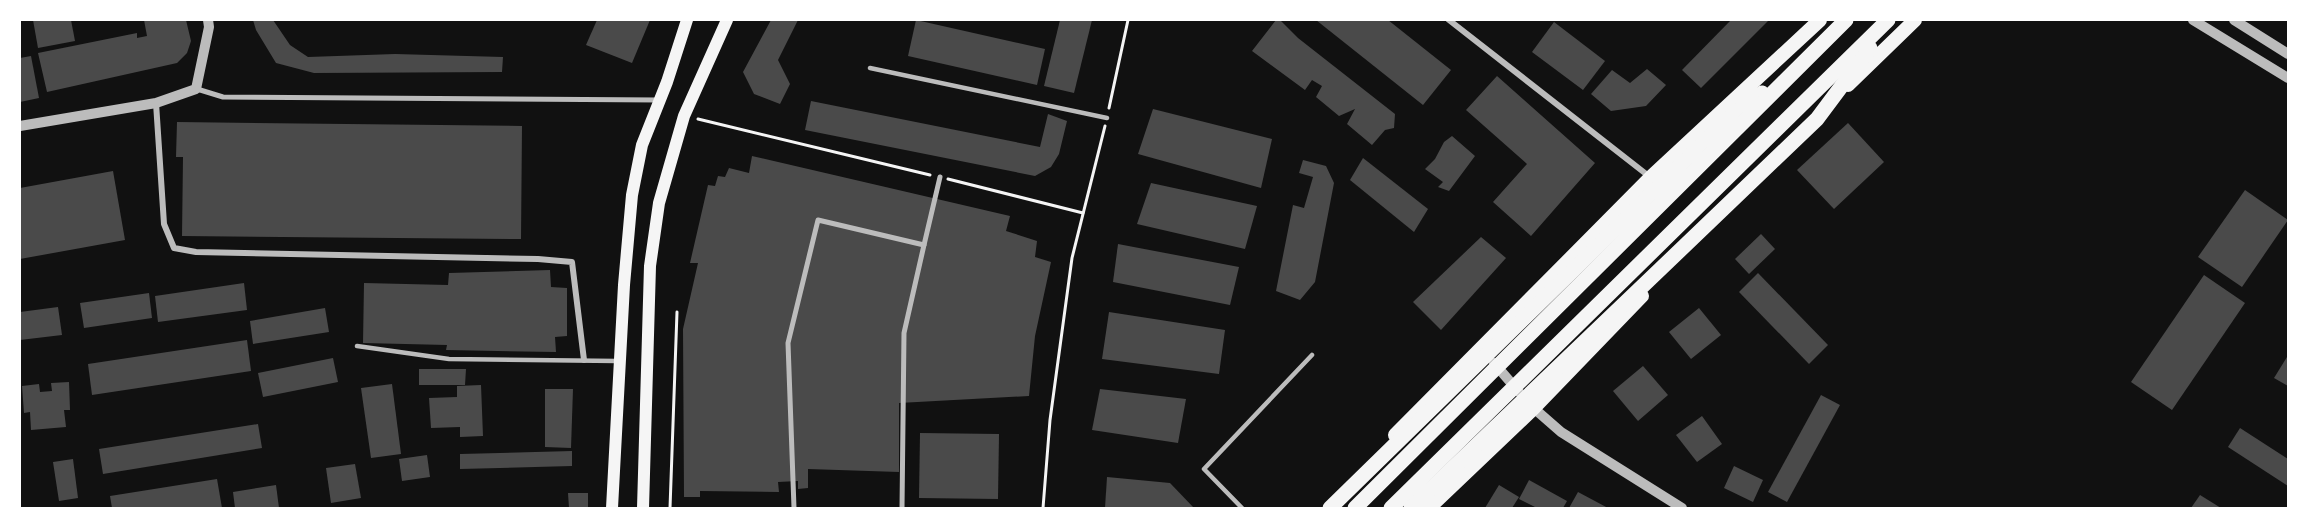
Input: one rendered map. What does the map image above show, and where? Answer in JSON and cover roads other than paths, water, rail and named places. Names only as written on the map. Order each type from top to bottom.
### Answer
[{"type":"highway","points":[[1355,508],[1846,20]]},
{"type":"highway","points":[[1411,508],[1817,119],[1890,20]]},
{"type":"highway","points":[[1391,508],[1890,20]]},
{"type":"highway","points":[[1334,505],[1733,114],[1799,67]]},
{"type":"main road","points":[[612,508],[624,285],[632,195],[642,145],[667,82],[687,20]]},
{"type":"main road","points":[[643,508],[650,267],[659,203],[684,116],[727,20]]},
{"type":"main road","points":[[1321,508],[1650,177],[1820,20]]},
{"type":"main road","points":[[1429,508],[1533,409],[1814,118],[1915,20]]},
{"type":"street","points":[[196,89],[209,27],[208,20]]},
{"type":"street","points":[[1449,20],[1650,177]]},
{"type":"street","points":[[2193,20],[2289,78]]},
{"type":"street","points":[[2234,20],[2289,54]]},
{"type":"street","points":[[20,126],[156,103],[196,89],[223,97],[659,100]]},
{"type":"street","points":[[156,103],[164,224],[174,248],[196,252],[538,259],[572,262],[584,360]]},
{"type":"street","points":[[902,508],[904,333],[940,177]]},
{"type":"street","points":[[794,508],[788,343],[818,220],[924,245]]},
{"type":"street","points":[[1481,348],[1533,409],[1561,432],[1682,508]]},
{"type":"lane","points":[[870,68],[1107,118]]},
{"type":"lane","points":[[357,346],[449,359],[620,361]]},
{"type":"lane","points":[[1242,508],[1204,469],[1312,356]]}]
